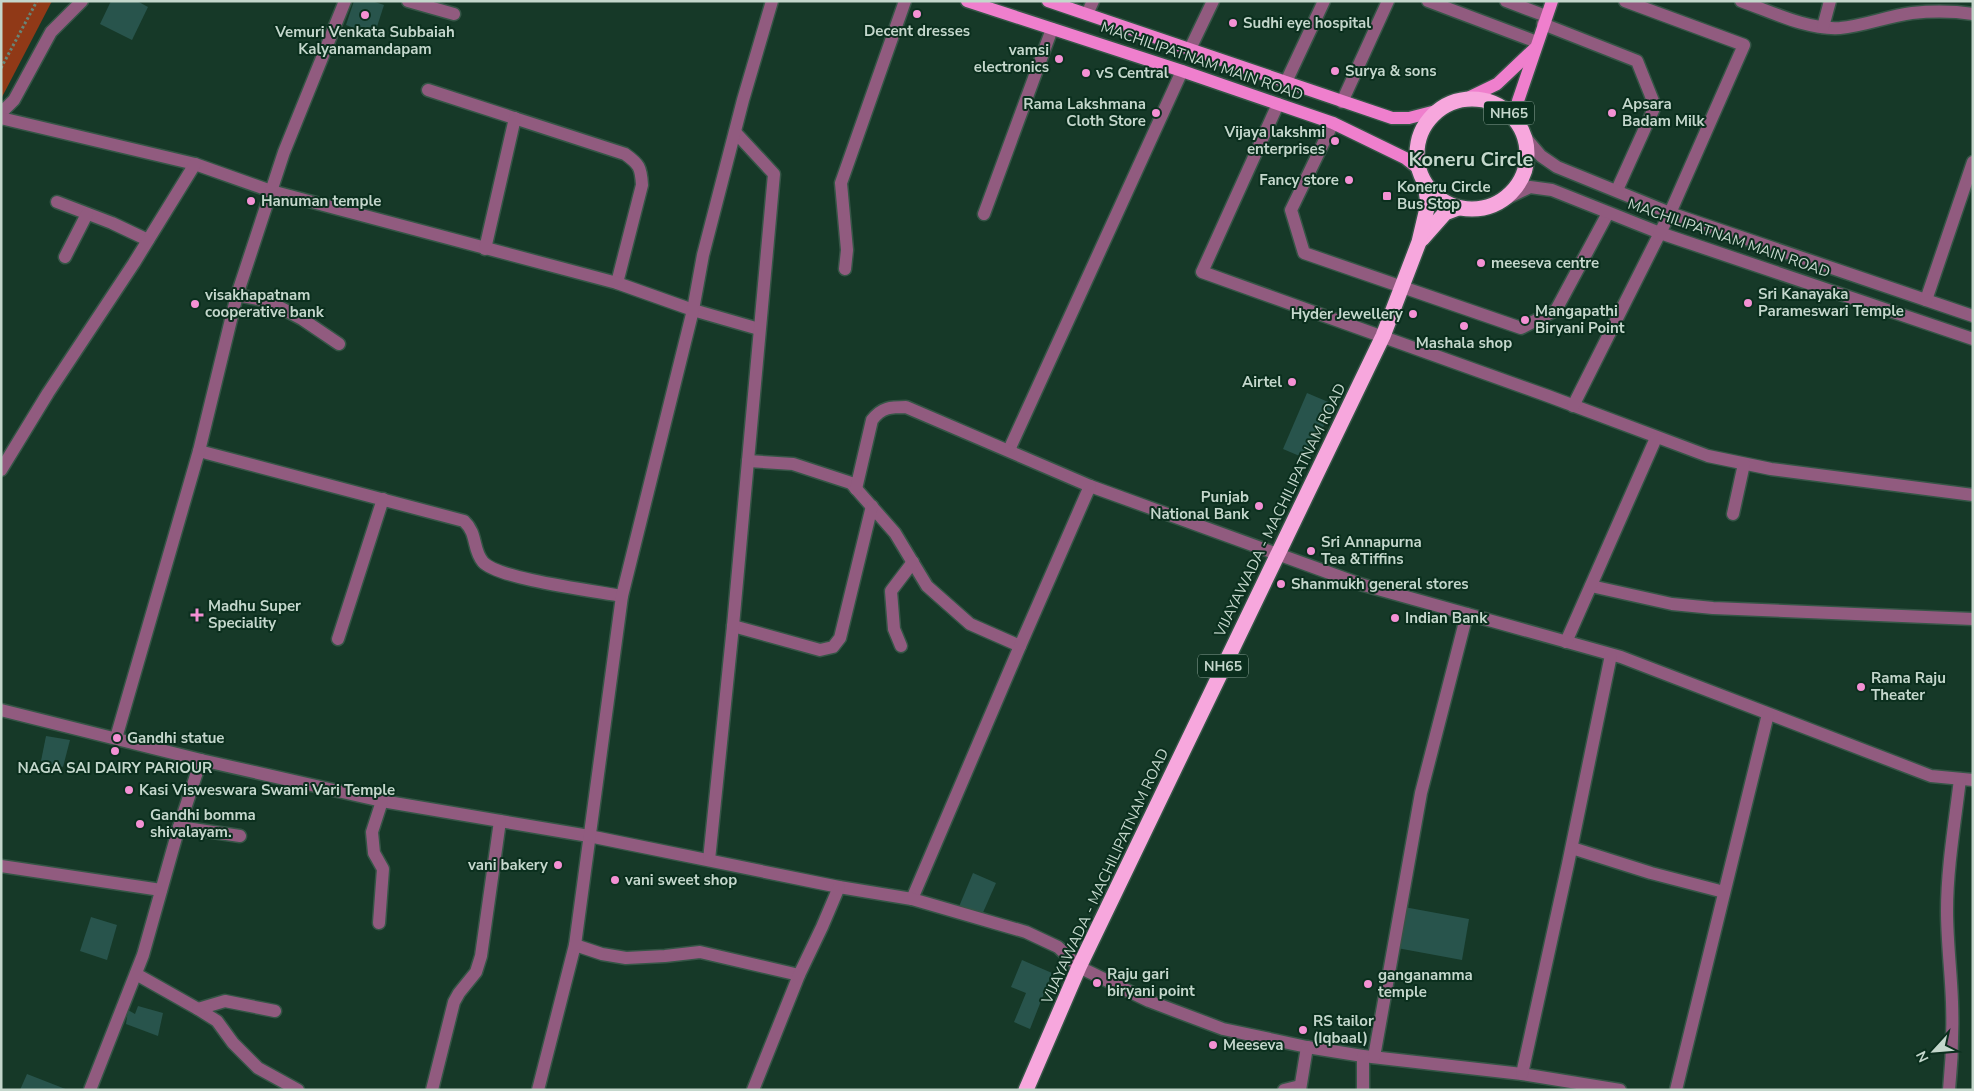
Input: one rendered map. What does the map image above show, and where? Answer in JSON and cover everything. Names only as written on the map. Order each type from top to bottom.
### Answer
[{"type":"highway","name":"NH65","points":[[1468,98],[1487,100],[1503,108],[1516,121],[1525,138],[1527,154],[1525,171],[1517,187],[1505,199],[1491,206],[1475,210],[1458,208],[1434,195],[1425,184],[1419,170],[1416,154],[1419,138],[1425,123],[1436,111],[1451,102],[1468,98]]},
{"type":"highway","name":"VIJAYAWADA - MACHILIPATNAM ROAD","points":[[1026,1090],[1079,966],[1383,336],[1419,242],[1428,204],[1425,184]]},
{"type":"highway","name":"VIJAYAWADA - MACHILIPATNAM ROAD","points":[[1419,242],[1445,212],[1458,208]]},
{"type":"main road","name":"MACHILIPATNAM MAIN ROAD","points":[[967,1],[1182,71],[1333,123],[1405,158],[1419,170]]},
{"type":"main road","name":"MACHILIPATNAM MAIN ROAD","points":[[1048,1],[1392,118],[1409,118],[1436,111]]},
{"type":"main road","points":[[1516,121],[1518,101],[1552,1]]},
{"type":"main road","points":[[1468,98],[1497,84],[1536,45]]},
{"type":"street","points":[[1,113],[14,100],[51,32],[82,1]]},
{"type":"street","points":[[116,738],[199,451],[237,295],[284,152],[345,1]]},
{"type":"street","points":[[408,1],[454,14]]},
{"type":"street","points":[[538,1090],[575,944],[622,596],[692,310],[703,255],[772,1]]},
{"type":"street","points":[[845,269],[847,250],[841,183],[905,1]]},
{"type":"street","points":[[1087,14],[1093,1]]},
{"type":"street","points":[[1190,49],[1213,1]]},
{"type":"street","points":[[1286,82],[1324,1]]},
{"type":"street","points":[[1342,102],[1388,1]]},
{"type":"street","points":[[1428,1],[1536,45]]},
{"type":"street","points":[[1506,1],[1637,61],[1655,106],[1618,190]]},
{"type":"street","points":[[1573,406],[1670,213],[1744,45],[1624,1]]},
{"type":"street","points":[[1741,1],[1823,28],[1842,28],[1911,14],[1954,11],[1973,14]]},
{"type":"street","points":[[1823,28],[1830,1]]},
{"type":"street","points":[[984,214],[1052,29]]},
{"type":"street","points":[[1009,450],[1182,71]]},
{"type":"street","points":[[428,90],[625,154],[637,162],[642,171],[642,185],[617,283]]},
{"type":"street","points":[[1278,104],[1202,272],[1383,336],[1708,456],[1771,469],[1973,495]]},
{"type":"street","points":[[1,118],[195,164],[271,191],[617,283],[692,310],[760,329]]},
{"type":"street","points":[[485,248],[515,118]]},
{"type":"street","points":[[1333,123],[1291,210],[1304,252],[1521,328],[1556,310],[1608,213]]},
{"type":"street","points":[[709,860],[733,626],[774,174],[735,132]]},
{"type":"street","name":"MACHILIPATNAM MAIN ROAD","points":[[1525,138],[1541,156],[1557,167],[1618,190],[1670,213],[1973,316]]},
{"type":"street","points":[[1926,300],[1973,162]]},
{"type":"street","points":[[1,470],[48,392],[148,240],[195,164]]},
{"type":"street","name":"MACHILIPATNAM MAIN ROAD","points":[[1505,199],[1530,187],[1552,190],[1660,233],[1973,339]]},
{"type":"street","points":[[57,202],[148,240]]},
{"type":"street","points":[[65,257],[87,214]]},
{"type":"street","points":[[237,295],[268,302],[302,319],[338,344]]},
{"type":"street","points":[[856,489],[872,420],[878,413],[888,407],[906,407],[1090,486],[1277,555],[1360,584],[1611,655],[1931,776],[1966,779],[1949,872],[1947,909],[1948,954],[1952,1001],[1952,1055],[1949,1090]]},
{"type":"street","points":[[1566,642],[1656,438]]},
{"type":"street","points":[[199,451],[464,521],[470,526],[475,536],[477,551],[484,562],[491,568],[513,576],[622,596]]},
{"type":"street","points":[[748,461],[793,464],[851,483],[895,533],[927,586],[970,624],[1020,646]]},
{"type":"street","points":[[1733,514],[1744,464]]},
{"type":"street","points":[[912,899],[1090,486]]},
{"type":"street","points":[[338,640],[383,499]]},
{"type":"street","points":[[733,626],[820,650],[833,647],[840,638],[872,506]]},
{"type":"street","points":[[901,646],[894,630],[892,591],[913,562]]},
{"type":"street","points":[[1591,586],[1672,604],[1712,608],[1973,619]]},
{"type":"street","points":[[1363,1090],[1368,1056],[1421,793],[1467,614]]},
{"type":"street","points":[[1522,1074],[1572,848],[1611,655]]},
{"type":"street","points":[[1,710],[201,760],[382,801],[589,836],[838,887],[912,899],[1026,932],[1058,947],[1079,966],[1148,1001],[1223,1029],[1307,1047],[1522,1074],[1612,1089]]},
{"type":"street","points":[[1676,1090],[1768,714]]},
{"type":"street","points":[[90,1090],[136,974],[201,760]]},
{"type":"street","points":[[379,922],[383,869],[374,853],[372,832],[382,801]]},
{"type":"street","points":[[432,1090],[454,1002],[459,992],[476,972],[481,956],[500,821]]},
{"type":"street","points":[[180,827],[240,836]]},
{"type":"street","points":[[1572,848],[1651,873],[1724,892]]},
{"type":"street","points":[[1,866],[161,890]]},
{"type":"street","points":[[753,1090],[799,975],[822,927],[838,887]]},
{"type":"street","points":[[575,944],[602,954],[626,958],[700,952],[799,975]]},
{"type":"street","points":[[136,974],[216,1021],[233,1043],[258,1068],[298,1090]]},
{"type":"street","points":[[198,1009],[225,1001],[275,1011]]},
{"type":"street","points":[[1284,1090],[1300,1088],[1307,1047]]},
{"type":"path","points":[[1,68],[37,1]]},
{"type":"shaded area","points":[[1,1],[52,1],[1,99]]},
{"type":"building","points":[[111,1],[137,1],[148,7],[132,40],[100,24]]},
{"type":"building","name":"Vemuri Venkata Subbaiah Kalyanamandapam","points":[[354,1],[372,1],[384,5],[374,36],[346,25]]},
{"type":"building","points":[[1307,393],[1333,404],[1309,460],[1283,449]]},
{"type":"building","points":[[46,736],[70,740],[63,767],[41,761]]},
{"type":"building","points":[[973,873],[996,883],[981,917],[958,909]]},
{"type":"building","points":[[1404,907],[1469,919],[1462,960],[1397,948]]},
{"type":"building","points":[[91,917],[117,925],[107,960],[80,951]]},
{"type":"building","points":[[1022,960],[1052,973],[1030,1029],[1014,1022],[1026,993],[1011,987]]},
{"type":"building","points":[[138,1006],[163,1013],[158,1036],[126,1024],[128,1010],[135,1014]]},
{"type":"building","points":[[27,1074],[68,1090],[20,1090]]},
{"type":"place","name":"Decent dresses","points":[[917,14]]},
{"type":"place","name":"Vemuri Venkata Subbaiah Kalyanamandapam","points":[[365,15]]},
{"type":"place","name":"Sudhi eye hospital","points":[[1233,23]]},
{"type":"place","name":"vamsi electronics","points":[[1059,59]]},
{"type":"place","name":"Surya & sons","points":[[1335,71]]},
{"type":"place","name":"vS Central","points":[[1086,73]]},
{"type":"place","name":"Rama Lakshmana Cloth Store","points":[[1156,113]]},
{"type":"place","name":"Apsara Badam Milk","points":[[1612,113]]},
{"type":"place","name":"Vijaya lakshmi enterprises","points":[[1335,141]]},
{"type":"place","name":"Fancy store","points":[[1349,180]]},
{"type":"place","name":"Koneru Circle Bus Stop","points":[[1387,196]]},
{"type":"place","name":"Hanuman temple","points":[[251,201]]},
{"type":"place","name":"meeseva centre","points":[[1481,263]]},
{"type":"place","name":"Sri Kanayaka Parameswari Temple","points":[[1748,303]]},
{"type":"place","name":"visakhapatnam cooperative bank","points":[[195,304]]},
{"type":"place","name":"Hyder Jewellery","points":[[1413,314]]},
{"type":"place","name":"Mangapathi Biryani Point","points":[[1525,320]]},
{"type":"place","name":"Mashala shop","points":[[1464,326]]},
{"type":"place","name":"Airtel","points":[[1292,382]]},
{"type":"place","name":"Punjab National Bank","points":[[1259,506]]},
{"type":"place","name":"Sri Annapurna Tea &Tiffins","points":[[1311,551]]},
{"type":"place","name":"Shanmukh general stores","points":[[1281,584]]},
{"type":"place","name":"Madhu Super Speciality","points":[[197,615]]},
{"type":"place","name":"Indian Bank","points":[[1395,618]]},
{"type":"place","name":"Rama Raju Theater","points":[[1861,687]]},
{"type":"place","name":"Gandhi statue","points":[[117,738]]},
{"type":"place","name":"NAGA SAI DAIRY PARIOUR","points":[[115,751]]},
{"type":"place","name":"Kasi Visweswara Swami Vari Temple","points":[[129,790]]},
{"type":"place","name":"Gandhi bomma shivalayam.","points":[[140,824]]},
{"type":"place","name":"vani bakery","points":[[558,865]]},
{"type":"place","name":"vani sweet shop","points":[[615,880]]},
{"type":"place","name":"Raju gari biryani point","points":[[1097,983]]},
{"type":"place","name":"ganganamma temple","points":[[1368,984]]},
{"type":"place","name":"RS tailor (Iqbaal)","points":[[1303,1030]]},
{"type":"place","name":"Meeseva","points":[[1213,1045]]},
{"type":"district","name":"Koneru Circle","points":[[1471,159]]}]
